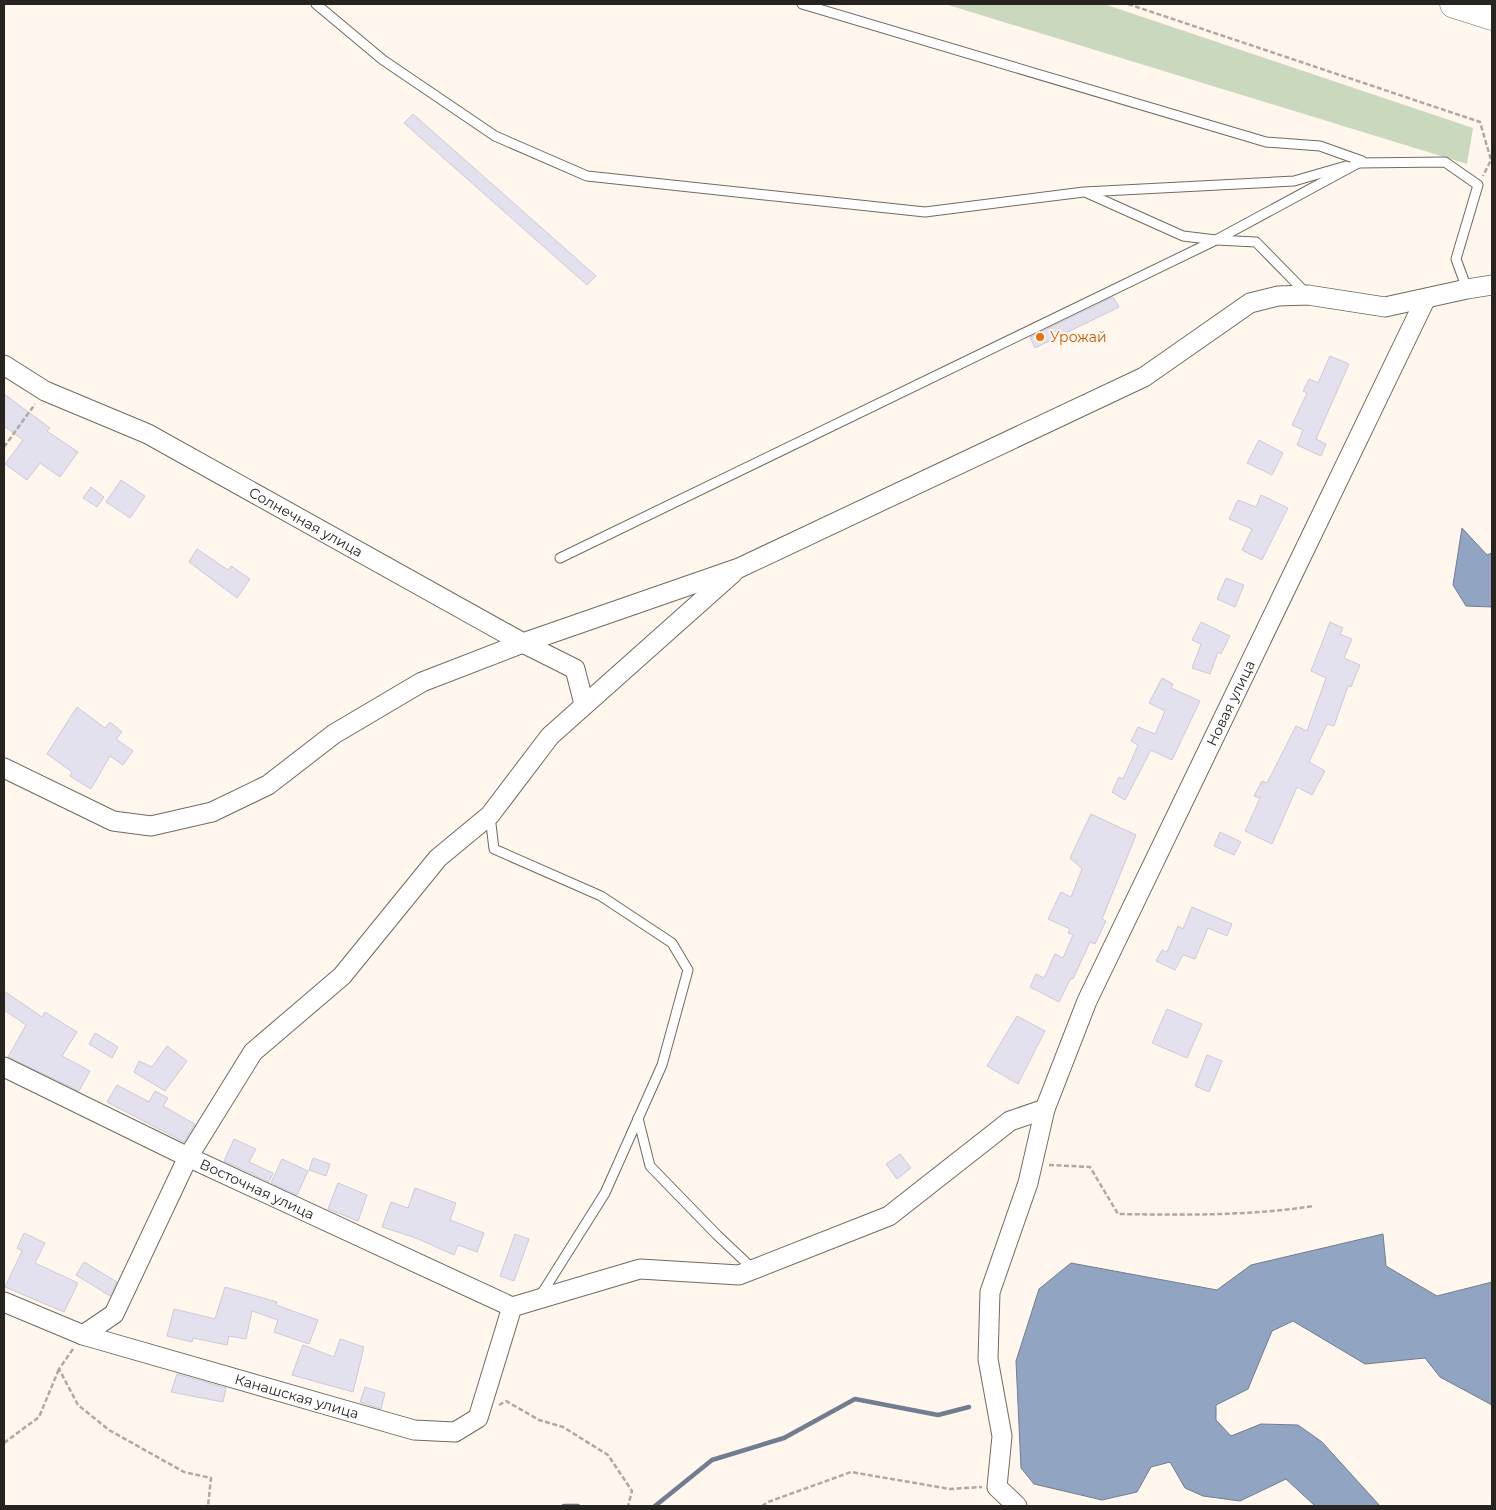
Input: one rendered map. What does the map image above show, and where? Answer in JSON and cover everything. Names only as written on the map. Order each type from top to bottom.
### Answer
[{"type":"highway","points":[[1454,4],[1492,16]]},
{"type":"street","points":[[4,768],[113,821],[151,826],[212,812],[268,785],[334,734],[422,682],[523,643],[739,568],[1144,377],[1250,303],[1278,296],[1308,295],[1386,307],[1425,300],[1467,288],[1492,285]]},
{"type":"street","name":"Новая улица","points":[[997,1486],[1002,1436],[988,1359],[990,1292],[1028,1183],[1045,1109],[1087,1001],[1425,300]]},
{"type":"street","name":"Солнечная улица","points":[[4,365],[44,391],[148,434],[523,643],[575,669],[584,704]]},
{"type":"street","points":[[83,1334],[114,1314],[188,1157],[252,1052],[342,976],[438,858],[490,815],[550,736],[739,568]]},
{"type":"street","name":"Восточная улица","points":[[4,1067],[188,1157],[512,1307]]},
{"type":"street","points":[[478,1418],[512,1307],[640,1270],[739,1275],[754,1270],[889,1216],[1010,1121],[1045,1109]]},
{"type":"street","name":"Канашская улица","points":[[4,1302],[83,1334],[414,1430],[455,1432],[478,1418]]},
{"type":"street","points":[[997,1486],[1017,1506]]},
{"type":"lane","points":[[316,4],[383,60],[495,136],[587,176],[925,212],[1084,192],[1294,181],[1362,162],[1445,162],[1478,185],[1456,260],[1467,288]]},
{"type":"lane","points":[[802,4],[1266,142],[1320,146],[1362,162]]},
{"type":"lane","points":[[560,558],[1216,240],[1362,162]]},
{"type":"lane","points":[[1084,192],[1183,236],[1256,242],[1308,295]]},
{"type":"lane","points":[[490,815],[494,849],[601,896],[672,943],[688,970],[662,1066],[605,1193],[538,1300]]},
{"type":"lane","points":[[638,1118],[650,1166],[754,1270]]},
{"type":"path","points":[[1128,4],[1480,122],[1491,160],[1478,185]]},
{"type":"path","points":[[4,447],[44,391]]},
{"type":"path","points":[[1033,1164],[1090,1167],[1118,1214],[1175,1215],[1280,1211],[1313,1206]]},
{"type":"path","points":[[4,1443],[39,1417],[60,1369],[83,1334]]},
{"type":"path","points":[[60,1369],[78,1405],[109,1430],[184,1472],[211,1478],[208,1506]]},
{"type":"path","points":[[478,1418],[506,1401],[539,1420],[563,1427],[608,1455],[632,1490],[628,1506]]},
{"type":"path","points":[[762,1506],[768,1502],[851,1472],[950,1489],[997,1486]]},
{"type":"green space","points":[[945,4],[1104,4],[1473,128],[1467,164]]},
{"type":"water","points":[[1462,528],[1487,555],[1492,553],[1492,607],[1466,606],[1453,585]]},
{"type":"water","points":[[1383,1234],[1386,1266],[1437,1296],[1492,1282],[1492,1405],[1440,1377],[1425,1358],[1365,1364],[1293,1321],[1272,1331],[1248,1389],[1216,1405],[1216,1420],[1231,1436],[1261,1424],[1298,1425],[1322,1442],[1380,1506],[1315,1506],[1286,1479],[1240,1501],[1203,1496],[1185,1488],[1170,1462],[1151,1467],[1137,1492],[1102,1500],[1034,1484],[1021,1468],[1016,1361],[1039,1289],[1071,1263],[1217,1290],[1251,1265]]},
{"type":"building","points":[[413,114],[596,276],[587,285],[404,123]]},
{"type":"building","points":[[1113,297],[1119,307],[1035,348],[1030,337]]},
{"type":"building","points":[[1330,356],[1349,364],[1316,439],[1326,444],[1321,456],[1297,445],[1303,430],[1292,425],[1307,393],[1303,391],[1309,379],[1318,383]]},
{"type":"building","points":[[4,394],[50,428],[47,431],[78,452],[60,477],[40,463],[27,480],[5,464],[23,440],[4,426]]},
{"type":"building","points":[[1259,440],[1283,453],[1272,475],[1247,463]]},
{"type":"building","points":[[121,480],[145,496],[130,518],[106,502]]},
{"type":"building","points":[[91,487],[104,497],[97,507],[83,498]]},
{"type":"building","points":[[1261,495],[1288,508],[1262,560],[1242,550],[1252,529],[1229,519],[1238,500],[1256,507]]},
{"type":"building","points":[[197,549],[228,570],[231,566],[250,579],[237,598],[189,562]]},
{"type":"building","points":[[1226,578],[1244,585],[1235,607],[1217,599]]},
{"type":"building","points":[[1201,622],[1230,636],[1221,654],[1218,652],[1210,674],[1192,668],[1201,644],[1192,640]]},
{"type":"building","points":[[1330,622],[1343,628],[1340,634],[1352,639],[1344,658],[1360,665],[1351,687],[1348,686],[1334,726],[1327,724],[1309,762],[1325,771],[1312,795],[1297,787],[1272,844],[1245,831],[1260,798],[1254,796],[1262,781],[1267,783],[1296,726],[1307,731],[1326,678],[1311,671]]},
{"type":"building","points":[[1162,678],[1173,684],[1171,688],[1200,701],[1172,760],[1151,750],[1125,800],[1112,792],[1119,777],[1123,779],[1138,745],[1131,741],[1138,727],[1155,734],[1165,711],[1149,703]]},
{"type":"building","points":[[77,707],[105,728],[110,722],[122,732],[116,739],[133,751],[123,765],[110,756],[91,789],[70,776],[72,772],[47,754]]},
{"type":"building","points":[[1091,814],[1136,835],[1102,919],[1106,921],[1095,944],[1090,942],[1073,979],[1071,978],[1059,1002],[1030,987],[1036,974],[1044,978],[1055,954],[1063,958],[1073,935],[1068,933],[1070,929],[1048,919],[1061,892],[1071,897],[1082,869],[1070,858]]},
{"type":"building","points":[[1220,832],[1241,842],[1234,855],[1214,846]]},
{"type":"building","points":[[1192,907],[1232,924],[1227,936],[1208,928],[1195,959],[1183,955],[1175,970],[1156,961],[1162,950],[1167,952],[1178,926],[1183,929]]},
{"type":"building","points":[[4,991],[42,1017],[45,1012],[77,1032],[62,1056],[90,1071],[79,1091],[8,1057],[26,1025],[4,1010]]},
{"type":"building","points":[[1167,1009],[1202,1024],[1187,1058],[1152,1043]]},
{"type":"building","points":[[1017,1016],[1045,1031],[1018,1084],[987,1066]]},
{"type":"building","points":[[95,1033],[118,1047],[112,1058],[89,1044]]},
{"type":"building","points":[[167,1046],[187,1061],[165,1091],[134,1072],[139,1061],[152,1067]]},
{"type":"building","points":[[1207,1055],[1222,1061],[1209,1092],[1195,1086]]},
{"type":"building","points":[[117,1085],[149,1102],[155,1091],[168,1098],[163,1106],[195,1124],[184,1142],[107,1102]]},
{"type":"building","points":[[234,1139],[256,1149],[249,1162],[273,1173],[269,1182],[224,1161]]},
{"type":"building","points":[[900,1154],[911,1168],[897,1179],[886,1164]]},
{"type":"building","points":[[313,1158],[330,1164],[326,1176],[309,1170]]},
{"type":"building","points":[[282,1159],[308,1171],[297,1195],[271,1183]]},
{"type":"building","points":[[338,1183],[367,1195],[358,1221],[328,1209]]},
{"type":"building","points":[[415,1188],[456,1203],[450,1220],[484,1233],[477,1252],[458,1245],[454,1255],[416,1238],[382,1227],[391,1202],[408,1208]]},
{"type":"building","points":[[24,1233],[45,1243],[35,1263],[78,1283],[64,1312],[5,1287],[22,1251],[17,1248]]},
{"type":"building","points":[[515,1234],[529,1239],[514,1281],[500,1276]]},
{"type":"building","points":[[84,1262],[117,1282],[110,1296],[76,1275]]},
{"type":"building","points":[[225,1287],[277,1302],[276,1305],[318,1320],[309,1344],[274,1332],[278,1320],[252,1311],[246,1339],[229,1336],[227,1345],[193,1338],[192,1342],[167,1336],[174,1309],[215,1319]]},
{"type":"building","points":[[340,1339],[364,1347],[353,1392],[292,1375],[303,1345],[334,1357]]},
{"type":"building","points":[[177,1374],[226,1388],[223,1402],[171,1392]]},
{"type":"building","points":[[365,1387],[385,1393],[381,1409],[360,1402]]},
{"type":"waterway","points":[[655,1506],[712,1460],[784,1438],[855,1399],[938,1415],[969,1407]]},
{"type":"waterway","points":[[564,1506],[578,1506]]},
{"type":"place","name":"Урожай","points":[[1040,337]]}]
